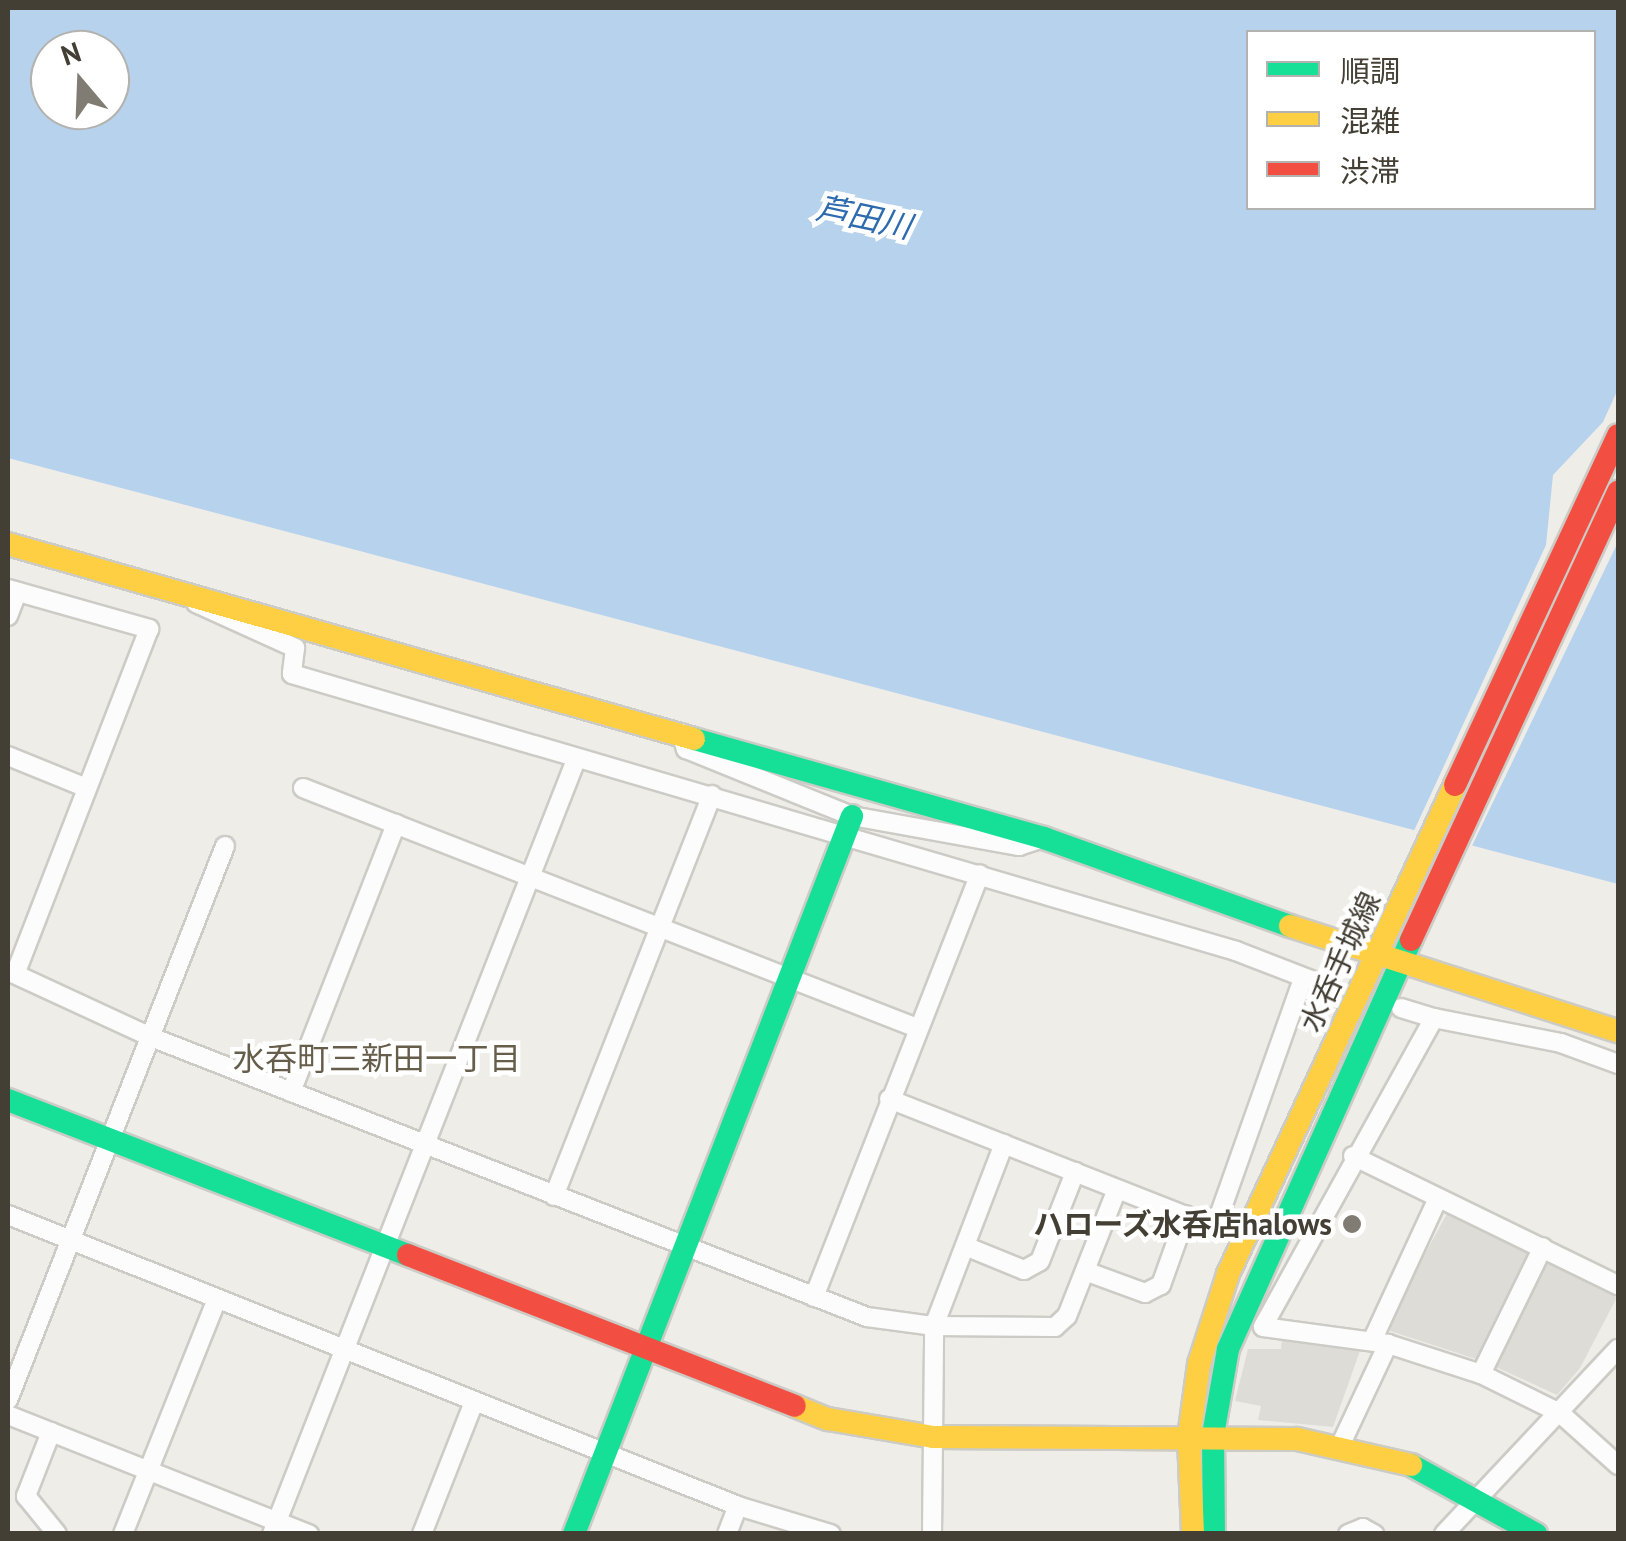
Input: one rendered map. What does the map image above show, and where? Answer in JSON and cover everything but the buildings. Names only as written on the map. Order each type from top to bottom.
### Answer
[{"type":"street","name":"水呑手城線","points":[[1214,1534],[1213,1435],[1228,1349],[1254,1279],[1400,962],[1404,924],[1618,434]]},
{"type":"street","name":"水呑手城線","points":[[1193,1534],[1188,1436],[1199,1364],[1228,1274],[1377,955],[1404,924],[1618,492]]},
{"type":"street","points":[[8,544],[1044,838],[1377,955],[1618,1031]]},
{"type":"street","points":[[8,616],[12,590],[149,629],[11,973],[151,1037],[686,1250],[867,1317],[934,1326],[1054,1327],[1067,1316],[1117,1189]]},
{"type":"street","points":[[190,595],[202,611],[295,648],[292,674],[576,760],[850,826],[1019,846],[1044,838]]},
{"type":"street","points":[[681,733],[686,748],[850,826],[980,874],[1236,951],[1334,989]]},
{"type":"street","points":[[8,756],[87,788]]},
{"type":"street","points":[[274,1527],[576,760]]},
{"type":"street","points":[[303,788],[917,1028]]},
{"type":"street","points":[[554,1196],[712,794]]},
{"type":"street","points":[[291,1092],[396,824]]},
{"type":"street","points":[[574,1534],[850,826]]},
{"type":"street","points":[[8,1400],[225,846]]},
{"type":"street","points":[[814,1297],[980,874]]},
{"type":"street","points":[[889,1099],[1202,1222],[1219,1216],[1302,979]]},
{"type":"street","points":[[1401,1008],[1560,1043],[1618,1064]]},
{"type":"street","points":[[1434,1018],[1353,1156],[1264,1327],[1380,1342],[1481,1374],[1560,1413],[1618,1465]]},
{"type":"street","points":[[8,1100],[780,1405],[875,1432],[933,1438],[1213,1435],[1340,1446],[1428,1468],[1480,1495],[1536,1534]]},
{"type":"street","points":[[932,1534],[934,1326],[1004,1144]]},
{"type":"street","points":[[1353,1156],[1618,1285]]},
{"type":"street","points":[[965,1246],[1024,1270],[1040,1261],[1076,1172]]},
{"type":"street","points":[[1340,1446],[1438,1198]]},
{"type":"street","points":[[8,1215],[738,1506],[831,1534]]},
{"type":"street","points":[[1084,1271],[1144,1293],[1161,1285],[1186,1215]]},
{"type":"street","points":[[1481,1374],[1543,1247]]},
{"type":"street","points":[[124,1534],[216,1300]]},
{"type":"street","points":[[1444,1534],[1618,1349]]},
{"type":"street","points":[[422,1534],[474,1402]]},
{"type":"street","points":[[8,1416],[148,1470],[274,1527],[309,1534]]},
{"type":"street","points":[[51,1432],[26,1496],[58,1534]]},
{"type":"street","points":[[727,1534],[738,1506]]},
{"type":"street","points":[[1348,1534],[1363,1528],[1374,1534]]},
{"type":"shaded area","points":[[1449,1210],[1525,1246],[1531,1257],[1482,1361],[1384,1329]]},
{"type":"shaded area","points":[[1555,1260],[1610,1285],[1616,1299],[1580,1368],[1557,1395],[1494,1366],[1540,1264]]},
{"type":"shaded area","points":[[1282,1338],[1362,1345],[1333,1427],[1258,1420],[1261,1406],[1235,1401],[1248,1349],[1281,1349]]},
{"type":"water","name":"芦田川","points":[[8,8],[1618,8],[1618,884],[8,458]]},
{"type":"pier","points":[[1618,389],[1618,542],[1470,850],[1412,835],[1546,545],[1553,475],[1603,422]]},
{"type":"traffic: fast","points":[[694,739],[1044,838],[1290,926]]},
{"type":"traffic: fast","points":[[574,1534],[852,816]]},
{"type":"traffic: fast","points":[[1214,1534],[1213,1435],[1228,1349],[1411,940]]},
{"type":"traffic: fast","points":[[8,1100],[408,1255]]},
{"type":"traffic: fast","points":[[1411,1465],[1536,1534]]},
{"type":"traffic: slow","points":[[8,544],[694,739]]},
{"type":"traffic: slow","points":[[1193,1534],[1189,1437],[1199,1364],[1228,1274],[1455,785]]},
{"type":"traffic: slow","points":[[1290,926],[1618,1031]]},
{"type":"traffic: slow","points":[[795,1406],[828,1419],[933,1437],[1297,1439],[1411,1465]]},
{"type":"traffic: jam","points":[[1455,785],[1618,435]]},
{"type":"traffic: jam","points":[[1411,940],[1618,492]]},
{"type":"traffic: jam","points":[[408,1255],[795,1406]]},
{"type":"place","name":"ハローズ水呑店halows","points":[[1352,1224]]},
{"type":"district","name":"水呑町三新田一丁目","points":[[377,1058]]}]
